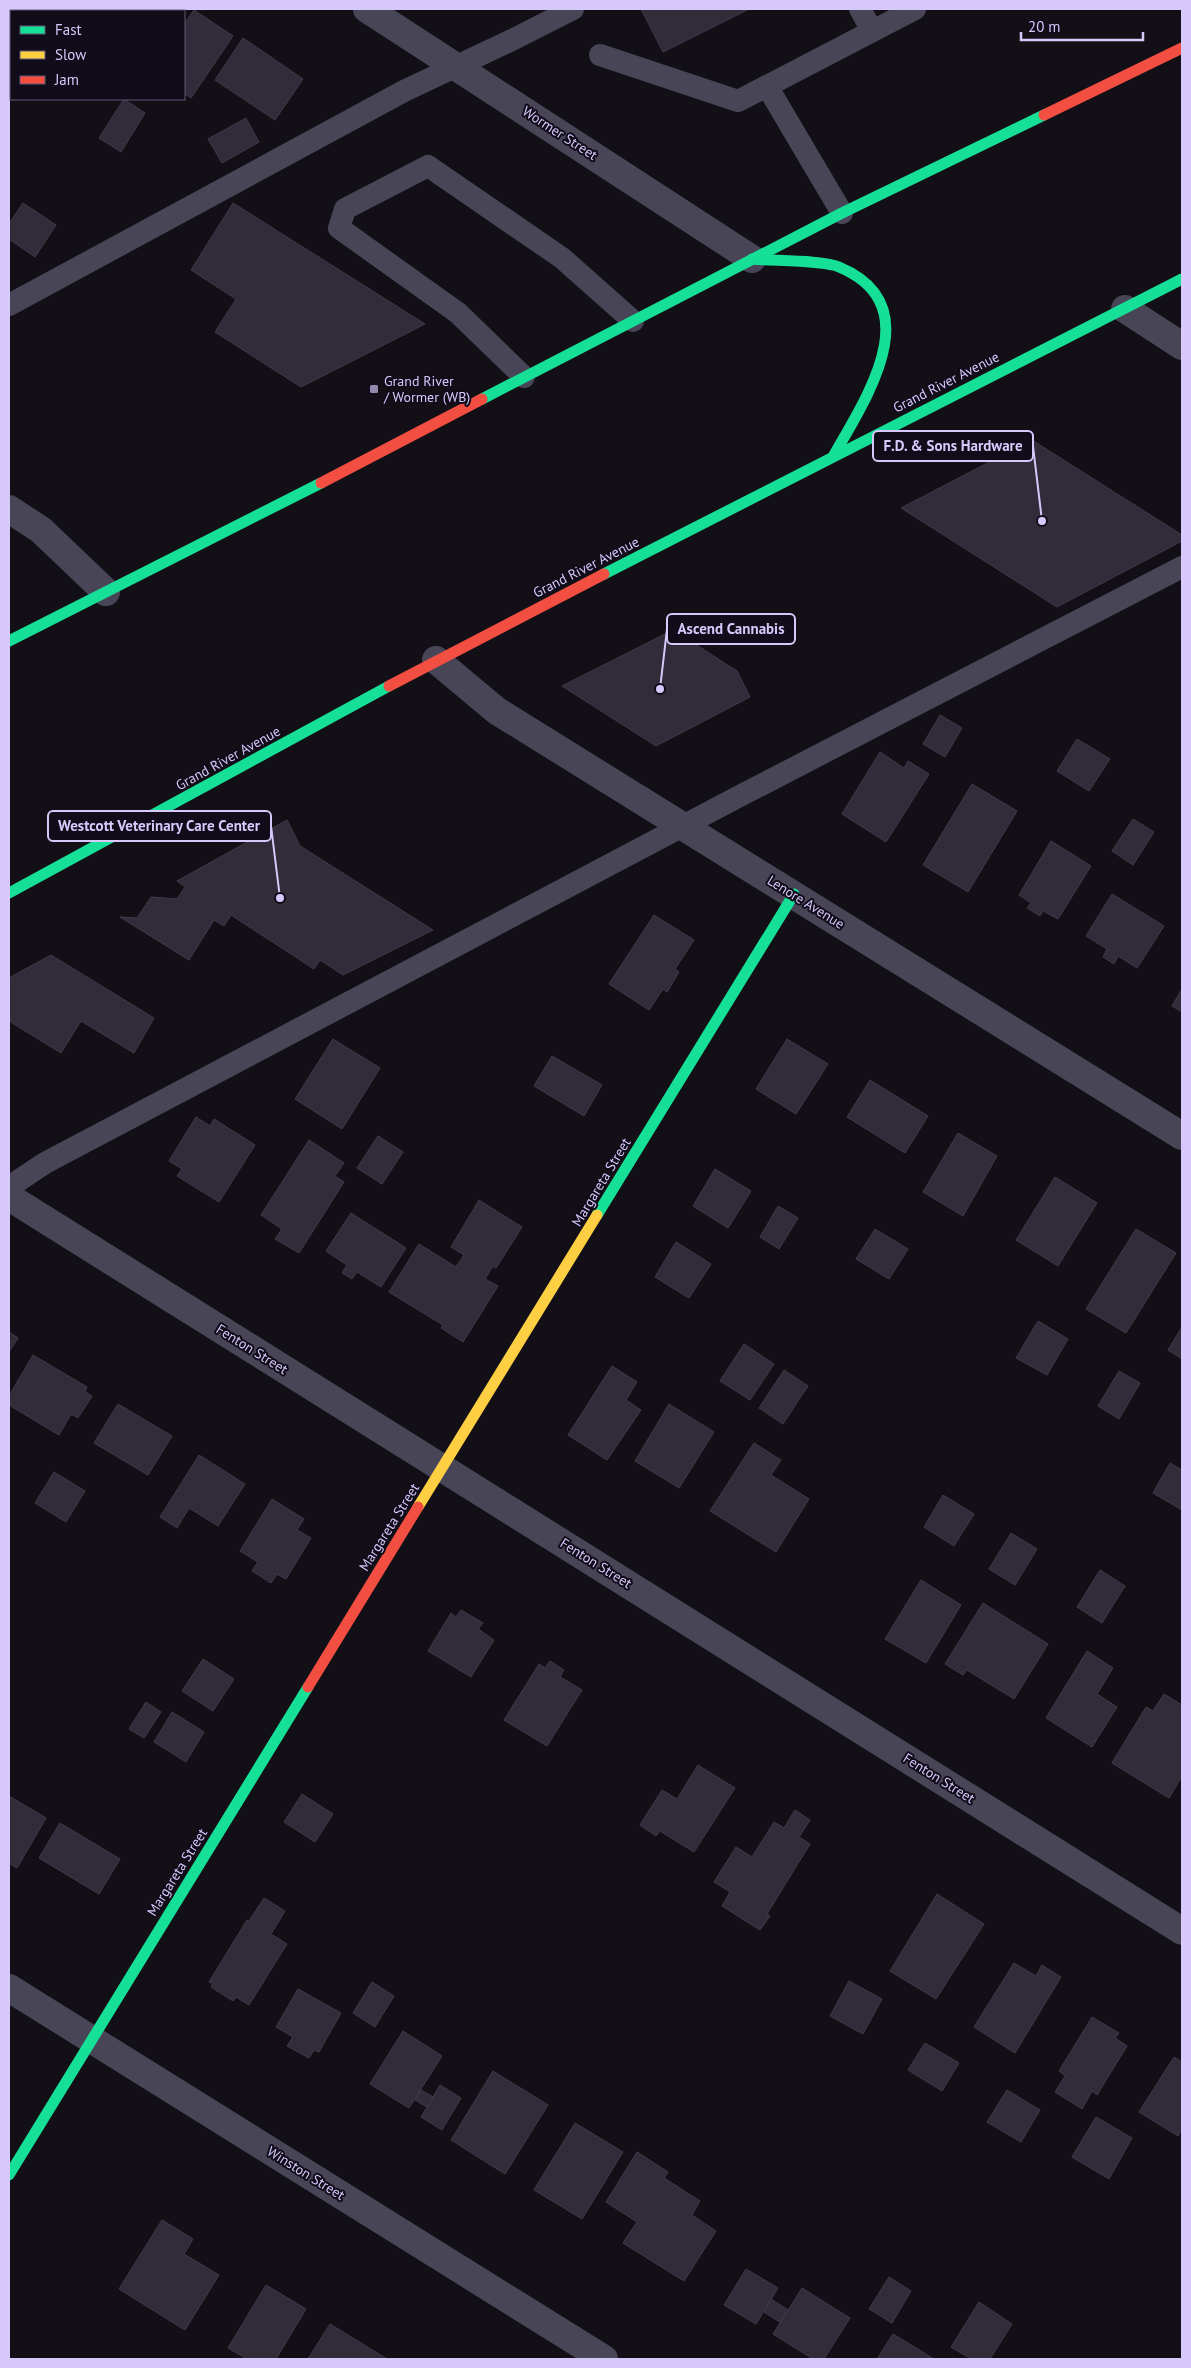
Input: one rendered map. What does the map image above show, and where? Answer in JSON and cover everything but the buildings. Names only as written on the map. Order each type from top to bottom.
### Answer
[{"type":"main road","points":[[9,641],[842,213],[1182,48]]},
{"type":"main road","points":[[752,259],[838,266],[865,281],[884,304],[888,333],[880,363],[871,387],[834,455]]},
{"type":"main road","name":"Grand River Avenue","points":[[9,892],[90,851],[436,660],[834,455],[1182,279]]},
{"type":"main road","name":"Margareta Street","points":[[9,2175],[794,894]]},
{"type":"street","name":"Wormer Street","points":[[367,9],[752,259]]},
{"type":"street","points":[[1125,309],[1182,346]]},
{"type":"street","points":[[9,509],[41,530],[106,592]]},
{"type":"street","name":"Lenore Avenue","points":[[436,660],[491,707],[1182,1136]]},
{"type":"street","name":"Fenton Street","points":[[9,1197],[1182,1930]]},
{"type":"street","name":"Winston Street","points":[[9,1988],[604,2359]]},
{"type":"lane","points":[[9,306],[404,91],[573,9]]},
{"type":"lane","points":[[860,9],[872,31]]},
{"type":"lane","points":[[600,55],[738,101],[916,9]]},
{"type":"lane","points":[[766,86],[842,213]]},
{"type":"lane","points":[[524,377],[458,313],[339,228],[345,209],[428,166],[562,258],[633,321]]},
{"type":"lane","points":[[9,1187],[45,1163],[684,826],[1182,567]]},
{"type":"traffic: fast","points":[[482,399],[842,213],[1044,115]]},
{"type":"traffic: fast","points":[[752,259],[810,262],[839,267],[866,284],[881,304],[886,328],[883,354],[874,380],[861,407],[834,455]]},
{"type":"traffic: fast","points":[[604,574],[1182,279]]},
{"type":"traffic: fast","points":[[9,641],[321,483]]},
{"type":"traffic: fast","points":[[9,893],[389,686]]},
{"type":"traffic: fast","points":[[597,1215],[794,894]]},
{"type":"traffic: fast","points":[[9,2175],[308,1687]]},
{"type":"traffic: slow","points":[[418,1507],[597,1215]]},
{"type":"traffic: jam","points":[[1044,115],[1182,48]]},
{"type":"traffic: jam","points":[[321,483],[482,399]]},
{"type":"traffic: jam","points":[[389,686],[604,574]]},
{"type":"traffic: jam","points":[[308,1687],[418,1507]]},
{"type":"place","name":"Grand River / Wormer (WB)","points":[[374,389]]},
{"type":"place","name":"F.D. & Sons Hardware","points":[[1042,521]]},
{"type":"place","name":"Ascend Cannabis","points":[[660,689]]},
{"type":"place","name":"Westcott Veterinary Care Center","points":[[280,898]]}]
